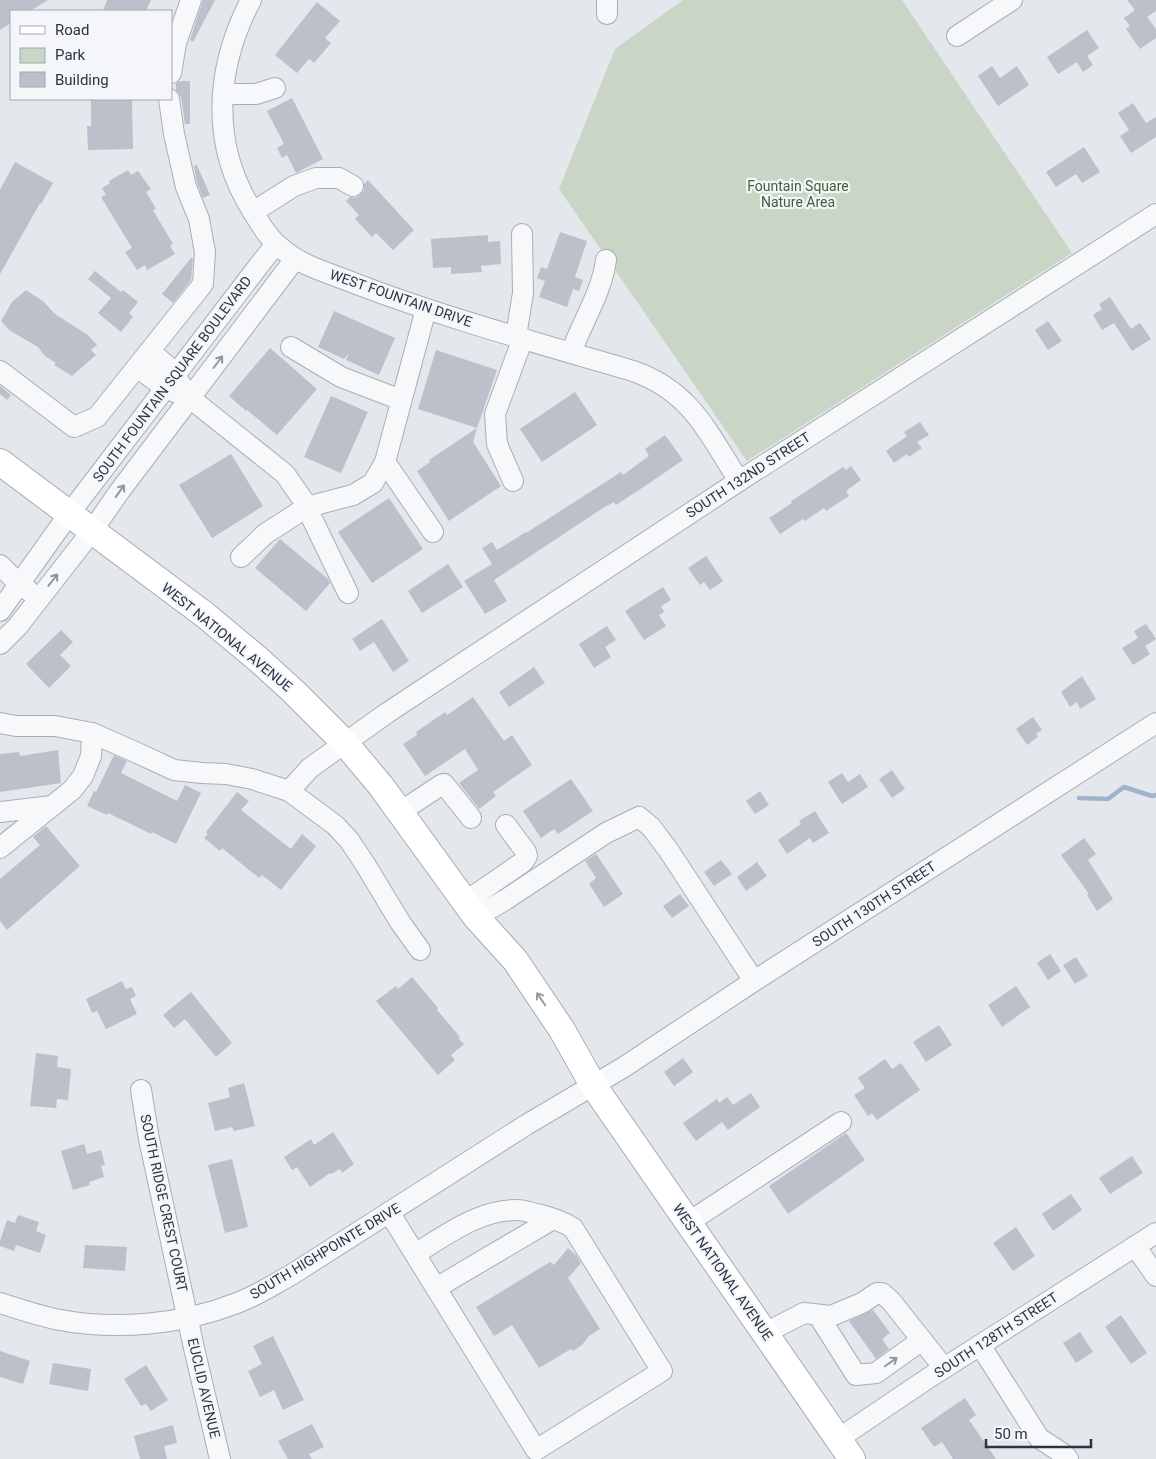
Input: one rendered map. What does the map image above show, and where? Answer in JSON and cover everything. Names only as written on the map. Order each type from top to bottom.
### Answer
[{"type":"main road","name":"WEST NATIONAL AVENUE","points":[[0,462],[205,615],[259,660],[345,743],[381,786],[470,909],[501,971],[523,1005],[548,1038],[593,1085],[845,1449]]},
{"type":"street","points":[[172,68],[176,43],[191,0]]},
{"type":"street","name":"WEST FOUNTAIN DRIVE","points":[[251,0],[237,28],[231,46],[223,94],[223,129],[236,179],[253,212],[276,244],[296,259],[426,310],[644,375],[660,383],[679,396],[697,415],[739,481]]},
{"type":"street","points":[[957,36],[1012,0]]},
{"type":"street","points":[[223,94],[256,94],[275,88]]},
{"type":"street","points":[[0,371],[74,427],[97,417],[203,284],[205,252],[199,219],[186,186],[174,134],[169,100]]},
{"type":"street","points":[[253,212],[294,186],[316,178],[339,178],[353,186]]},
{"type":"street","name":"SOUTH 132ND STREET","points":[[289,791],[310,768],[387,713],[739,481],[1156,214]]},
{"type":"street","points":[[512,482],[497,444],[495,414],[520,337],[523,293],[522,234]]},
{"type":"street","name":"SOUTH FOUNTAIN SQUARE BOULEVARD","points":[[0,611],[69,514],[276,244]]},
{"type":"street","name":"SOUTH FOUNTAIN SQUARE BOULEVARD","points":[[0,644],[18,626],[92,531],[119,492],[296,259]]},
{"type":"street","points":[[571,353],[584,320],[600,288],[605,272],[606,260]]},
{"type":"street","points":[[241,558],[265,534],[306,507],[353,495],[373,483],[385,462],[426,310]]},
{"type":"street","points":[[291,348],[341,377],[402,400]]},
{"type":"street","points":[[143,360],[164,362],[170,382],[285,474],[306,507],[348,593]]},
{"type":"street","points":[[385,462],[433,532]]},
{"type":"street","points":[[0,565],[19,584],[39,598]]},
{"type":"street","points":[[0,723],[16,726],[55,726],[92,734],[174,770],[252,778],[289,791],[335,825],[349,840],[400,922],[420,950]]},
{"type":"street","name":"SOUTH 130TH STREET","points":[[593,1085],[1156,723]]},
{"type":"street","points":[[0,848],[72,790],[83,776],[91,756],[92,734]]},
{"type":"street","points":[[400,812],[444,784],[471,818]]},
{"type":"street","points":[[0,812],[52,806]]},
{"type":"street","points":[[470,909],[505,900],[606,833],[638,817],[651,826],[669,851],[754,981]]},
{"type":"street","points":[[470,909],[523,862],[527,856],[506,825]]},
{"type":"street","name":"SOUTH HIGHPOINTE DRIVE","points":[[0,1303],[55,1319],[98,1324],[162,1322],[220,1309],[258,1293],[291,1275],[526,1125],[593,1085]]},
{"type":"street","name":"SOUTH RIDGE CREST COURT","points":[[141,1090],[149,1139],[188,1316]]},
{"type":"street","points":[[689,1222],[842,1122]]},
{"type":"street","points":[[389,1212],[536,1450],[662,1371],[573,1228],[563,1222],[518,1210],[496,1212],[476,1218],[456,1228],[415,1254]]},
{"type":"street","points":[[436,1288],[553,1219]]},
{"type":"street","name":"SOUTH 128TH STREET","points":[[845,1449],[944,1368],[1156,1233]]},
{"type":"street","points":[[1135,1246],[1156,1276]]},
{"type":"street","points":[[765,1333],[804,1313],[831,1316],[862,1303],[877,1293],[882,1293],[891,1301],[944,1368]]},
{"type":"street","points":[[818,1315],[856,1375],[876,1373],[922,1340]]},
{"type":"street","name":"EUCLID AVENUE","points":[[188,1316],[220,1459]]},
{"type":"street","points":[[980,1345],[1039,1438],[1059,1456]]},
{"type":"green space","name":"Fountain Square Nature Area","points":[[683,0],[902,0],[1072,253],[747,461],[559,189],[615,49]]},
{"type":"building","points":[[0,0],[48,0],[32,10],[10,10],[10,24],[0,30]]},
{"type":"building","points":[[107,0],[151,0],[146,10],[103,10]]},
{"type":"building","points":[[203,0],[215,0],[193,42],[190,40]]},
{"type":"building","points":[[1127,0],[1156,0],[1156,11],[1147,17],[1156,29],[1156,38],[1140,49],[1126,29],[1130,26],[1124,18],[1135,10]]},
{"type":"building","points":[[317,2],[340,21],[325,38],[331,43],[314,63],[309,59],[297,73],[275,55]]},
{"type":"building","points":[[1087,30],[1099,48],[1087,56],[1093,65],[1083,72],[1077,62],[1058,74],[1047,57]]},
{"type":"building","points":[[992,66],[1000,78],[1017,66],[1029,85],[998,106],[978,76]]},
{"type":"building","points":[[190,81],[190,124],[185,124],[181,97],[176,90],[176,83]]},
{"type":"building","points":[[292,98],[323,159],[296,173],[287,155],[282,158],[277,148],[284,144],[267,111]]},
{"type":"building","points":[[91,100],[132,100],[133,149],[88,150],[87,126],[91,126]]},
{"type":"building","points":[[1133,103],[1146,123],[1156,117],[1156,137],[1131,153],[1120,136],[1129,130],[1118,113]]},
{"type":"building","points":[[1084,147],[1100,172],[1082,183],[1076,174],[1056,187],[1046,172]]},
{"type":"building","points":[[15,162],[53,183],[0,274],[0,190]]},
{"type":"building","points":[[197,165],[210,195],[203,198],[197,183],[194,166]]},
{"type":"building","points":[[128,170],[131,175],[138,171],[151,189],[146,192],[156,209],[153,210],[173,244],[170,246],[175,254],[147,270],[145,265],[137,270],[125,252],[132,248],[101,197],[106,195],[102,188],[110,183],[109,181]]},
{"type":"building","points":[[368,180],[414,230],[393,250],[376,233],[372,237],[355,219],[359,215],[346,201],[350,197],[359,196],[364,191],[364,184]]},
{"type":"building","points":[[560,232],[587,241],[575,277],[583,280],[579,291],[573,289],[567,307],[539,297],[545,281],[537,278],[541,267],[547,269]]},
{"type":"building","points":[[488,235],[488,242],[500,241],[501,264],[481,266],[482,272],[451,274],[451,267],[433,268],[431,239]]},
{"type":"building","points":[[191,258],[193,259],[191,280],[173,303],[162,294]]},
{"type":"building","points":[[95,271],[121,292],[123,290],[138,302],[129,313],[133,317],[121,332],[98,313],[111,298],[88,279]]},
{"type":"building","points":[[26,290],[44,302],[55,314],[88,335],[97,345],[91,350],[96,355],[72,376],[54,365],[56,363],[45,356],[38,347],[9,330],[1,321],[12,302]]},
{"type":"building","points":[[1110,297],[1131,329],[1140,323],[1151,339],[1132,351],[1114,323],[1102,330],[1093,315],[1102,309],[1099,304]]},
{"type":"building","points":[[334,311],[395,338],[379,375],[346,360],[349,354],[344,359],[318,347]]},
{"type":"building","points":[[1048,321],[1062,341],[1048,350],[1035,330]]},
{"type":"building","points":[[270,348],[317,389],[277,435],[229,396]]},
{"type":"building","points":[[436,350],[497,370],[477,428],[418,409]]},
{"type":"building","points":[[0,386],[11,395],[7,400],[0,394]]},
{"type":"building","points":[[575,392],[597,425],[542,462],[520,429]]},
{"type":"building","points":[[331,396],[368,412],[341,473],[304,457]]},
{"type":"building","points":[[920,422],[929,435],[917,442],[922,448],[909,457],[907,454],[894,463],[886,451],[907,436],[904,432]]},
{"type":"building","points":[[477,428],[473,442],[501,486],[449,521],[417,471],[430,462],[429,460]]},
{"type":"building","points":[[665,435],[683,460],[616,505],[614,502],[603,508],[494,580],[507,601],[485,614],[464,581],[492,564],[482,548],[492,542],[497,550],[621,472],[623,475],[649,456],[645,449]]},
{"type":"building","points":[[231,454],[263,506],[212,538],[179,485]]},
{"type":"building","points":[[851,466],[861,480],[846,491],[849,496],[826,511],[824,508],[805,521],[803,519],[780,534],[769,518],[792,503],[791,501],[843,467],[846,470]]},
{"type":"building","points":[[389,498],[423,549],[372,583],[338,532]]},
{"type":"building","points":[[280,539],[328,579],[330,583],[306,611],[255,568]]},
{"type":"building","points":[[706,556],[723,581],[710,590],[704,582],[700,585],[688,568]]},
{"type":"building","points":[[448,564],[463,587],[422,613],[408,591]]},
{"type":"building","points":[[663,587],[671,600],[661,606],[664,612],[659,615],[666,626],[644,640],[625,611]]},
{"type":"building","points":[[382,619],[409,661],[393,672],[374,642],[360,651],[352,639]]},
{"type":"building","points":[[1146,624],[1156,639],[1145,646],[1150,654],[1133,665],[1122,648],[1138,638],[1134,631]]},
{"type":"building","points":[[607,626],[616,640],[605,647],[611,657],[594,668],[579,644]]},
{"type":"building","points":[[61,630],[73,642],[60,655],[71,666],[49,688],[26,664]]},
{"type":"building","points":[[534,667],[545,683],[509,707],[499,692]]},
{"type":"building","points":[[1082,676],[1096,699],[1080,709],[1077,702],[1070,707],[1061,692]]},
{"type":"building","points":[[473,697],[504,741],[512,735],[532,765],[493,792],[496,796],[479,809],[459,783],[478,770],[465,749],[425,776],[403,744],[417,735],[416,732],[445,712],[447,715]]},
{"type":"building","points":[[1033,717],[1042,730],[1036,734],[1038,737],[1027,745],[1016,729]]},
{"type":"building","points":[[58,750],[61,783],[0,792],[0,754],[19,752],[20,756]]},
{"type":"building","points":[[114,755],[127,761],[121,773],[177,801],[185,785],[201,793],[176,844],[108,813],[107,815],[87,806]]},
{"type":"building","points":[[892,770],[905,789],[892,798],[879,779]]},
{"type":"building","points":[[842,773],[848,782],[860,774],[868,787],[842,804],[828,782]]},
{"type":"building","points":[[571,779],[593,811],[558,834],[554,829],[541,838],[523,811]]},
{"type":"building","points":[[760,791],[769,805],[755,814],[746,801]]},
{"type":"building","points":[[237,792],[249,801],[241,810],[291,849],[302,834],[316,846],[281,890],[262,875],[259,878],[222,848],[220,851],[204,838],[208,834],[206,832]]},
{"type":"building","points":[[815,811],[829,833],[813,843],[810,838],[787,854],[778,840],[801,824],[799,821]]},
{"type":"building","points":[[46,826],[80,866],[7,930],[0,921],[0,879],[40,845],[33,837]]},
{"type":"building","points":[[1084,838],[1096,854],[1088,860],[1113,899],[1097,911],[1087,895],[1089,894],[1061,855]]},
{"type":"building","points":[[596,854],[623,894],[604,907],[589,884],[596,878],[585,861]]},
{"type":"building","points":[[721,860],[732,874],[714,886],[704,872]]},
{"type":"building","points":[[757,862],[767,876],[746,891],[737,877]]},
{"type":"building","points":[[680,894],[689,906],[672,918],[663,906]]},
{"type":"building","points":[[1050,954],[1061,971],[1048,980],[1037,963]]},
{"type":"building","points":[[1076,957],[1088,976],[1075,984],[1063,965]]},
{"type":"building","points":[[412,977],[438,1008],[437,1010],[464,1044],[451,1055],[455,1060],[438,1075],[376,1001],[396,986],[398,989]]},
{"type":"building","points":[[122,981],[126,989],[132,987],[136,996],[130,999],[137,1014],[106,1029],[97,1011],[92,1013],[86,999]]},
{"type":"building","points":[[1016,986],[1030,1007],[1002,1027],[988,1005]]},
{"type":"building","points":[[191,992],[232,1043],[216,1057],[185,1019],[174,1028],[163,1015]]},
{"type":"building","points":[[939,1025],[952,1045],[926,1062],[913,1042]]},
{"type":"building","points":[[36,1053],[58,1056],[57,1067],[71,1069],[68,1100],[57,1099],[56,1108],[30,1106]]},
{"type":"building","points":[[683,1058],[693,1072],[674,1086],[664,1072]]},
{"type":"building","points":[[885,1059],[892,1069],[901,1063],[920,1090],[877,1120],[872,1113],[868,1116],[854,1095],[865,1088],[858,1078]]},
{"type":"building","points":[[244,1083],[255,1126],[234,1131],[232,1127],[215,1131],[208,1103],[230,1097],[228,1088]]},
{"type":"building","points":[[751,1093],[760,1107],[728,1130],[722,1122],[696,1141],[683,1123],[717,1099],[719,1103],[727,1097],[733,1105]]},
{"type":"building","points":[[333,1132],[354,1164],[342,1173],[340,1169],[330,1173],[310,1187],[297,1167],[292,1170],[284,1157],[311,1139],[314,1145]]},
{"type":"building","points":[[846,1133],[865,1160],[788,1214],[769,1186]]},
{"type":"building","points":[[84,1144],[87,1154],[101,1150],[105,1165],[101,1166],[104,1177],[89,1182],[90,1185],[73,1190],[61,1151]]},
{"type":"building","points":[[1132,1156],[1143,1173],[1110,1194],[1099,1178]]},
{"type":"building","points":[[232,1159],[248,1227],[225,1233],[208,1165]]},
{"type":"building","points":[[1071,1194],[1082,1210],[1053,1231],[1042,1214]]},
{"type":"building","points":[[18,1215],[39,1222],[36,1231],[46,1235],[40,1253],[16,1245],[14,1251],[0,1246],[7,1220],[15,1223]]},
{"type":"building","points":[[1016,1227],[1035,1256],[1013,1271],[993,1243]]},
{"type":"building","points":[[85,1245],[127,1247],[125,1271],[83,1268]]},
{"type":"building","points":[[568,1248],[581,1263],[568,1278],[600,1329],[589,1336],[582,1345],[573,1351],[571,1349],[539,1368],[512,1325],[494,1336],[476,1307],[550,1262],[554,1265]]},
{"type":"building","points":[[873,1310],[890,1333],[882,1339],[889,1349],[876,1359],[849,1321]]},
{"type":"building","points":[[1121,1315],[1147,1353],[1131,1364],[1105,1327]]},
{"type":"building","points":[[1080,1332],[1093,1352],[1076,1363],[1063,1343]]},
{"type":"building","points":[[273,1336],[304,1400],[283,1410],[274,1390],[260,1397],[248,1371],[262,1364],[253,1346]]},
{"type":"building","points":[[0,1351],[30,1361],[23,1384],[0,1377]]},
{"type":"building","points":[[53,1363],[91,1369],[88,1391],[49,1384]]},
{"type":"building","points":[[146,1365],[168,1400],[151,1411],[146,1404],[141,1406],[124,1379]]},
{"type":"building","points":[[965,1398],[976,1415],[969,1420],[996,1459],[953,1459],[942,1442],[934,1447],[921,1428]]},
{"type":"building","points":[[312,1424],[324,1447],[309,1454],[312,1459],[288,1459],[278,1441]]},
{"type":"building","points":[[173,1425],[177,1443],[164,1446],[167,1459],[140,1459],[134,1436]]},
{"type":"waterway","points":[[1079,798],[1108,799],[1124,787],[1152,796],[1156,795]]}]
